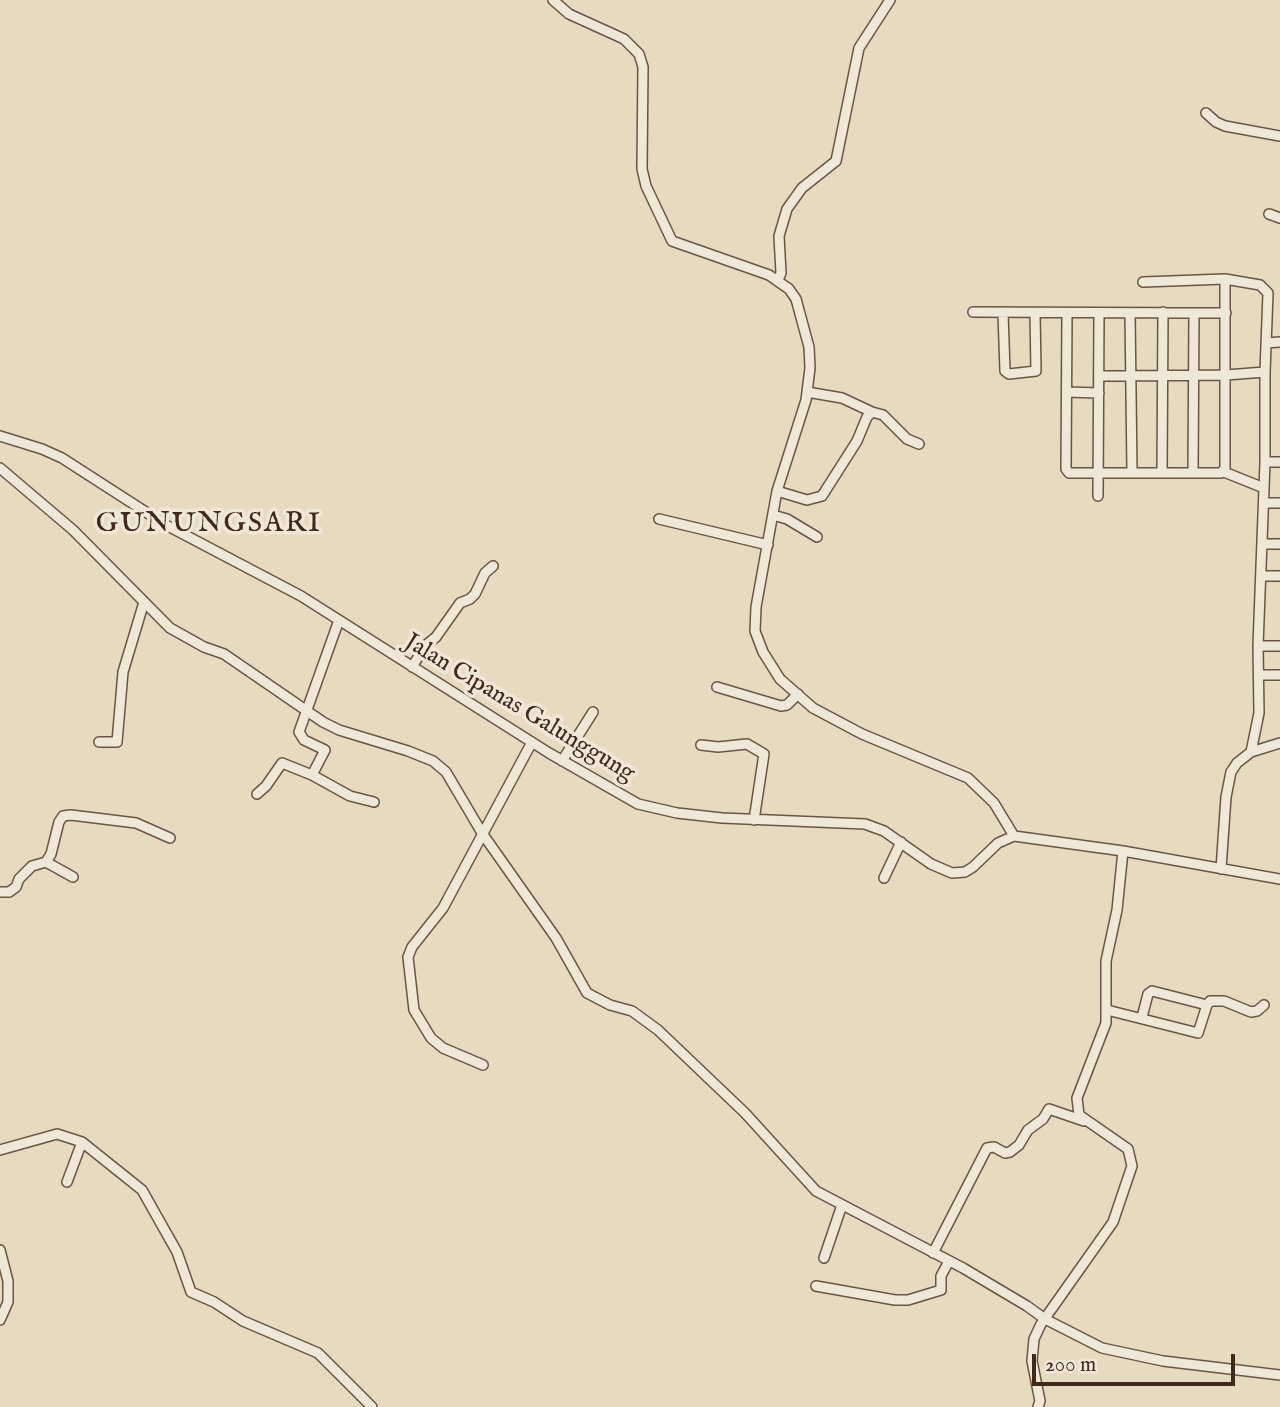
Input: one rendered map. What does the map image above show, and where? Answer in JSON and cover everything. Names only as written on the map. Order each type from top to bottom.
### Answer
[{"type":"street","points":[[553,0],[569,15],[624,39],[639,54],[643,67],[642,169],[646,186],[672,241],[778,280],[796,299],[809,347],[807,392],[795,439],[777,491],[756,607],[755,631],[763,652],[780,679],[813,708],[862,734],[968,778],[994,803],[1014,836],[1124,851],[1280,879]]},
{"type":"street","points":[[778,280],[781,273],[779,236],[787,209],[803,188],[836,161],[859,48],[890,0]]},
{"type":"street","points":[[1206,113],[1225,126],[1280,136]]},
{"type":"street","points":[[1269,214],[1280,218]]},
{"type":"street","points":[[1224,472],[1225,279]]},
{"type":"street","points":[[1143,282],[1225,279],[1260,285],[1268,293],[1258,646],[1259,713],[1251,752]]},
{"type":"street","points":[[973,312],[1226,313]]},
{"type":"street","points":[[1162,472],[1163,312]]},
{"type":"street","points":[[1003,313],[1005,370],[1009,374],[1035,372],[1035,313]]},
{"type":"street","points":[[1067,313],[1067,471],[1224,472],[1264,488]]},
{"type":"street","points":[[1098,496],[1100,313]]},
{"type":"street","points":[[1130,313],[1132,472]]},
{"type":"street","points":[[1193,473],[1194,313]]},
{"type":"street","points":[[1266,343],[1280,342]]},
{"type":"street","points":[[1099,376],[1265,372]]},
{"type":"street","points":[[807,392],[842,398],[883,415],[906,439],[919,444]]},
{"type":"street","points":[[1067,392],[1099,393]]},
{"type":"street","points":[[777,491],[807,500],[822,496],[858,440],[867,417],[872,412]]},
{"type":"street","name":"Jalan Cipanas Galunggung","points":[[0,436],[62,458],[166,525],[301,596],[531,742],[638,804],[677,813],[865,824],[884,831],[931,864],[952,873],[965,872],[998,843],[1014,836]]},
{"type":"street","points":[[1265,462],[1280,462]]},
{"type":"street","points":[[0,468],[74,530],[170,628],[204,647],[224,654],[339,730],[408,751],[433,761],[446,772],[482,833],[556,938],[587,993],[610,1005],[632,1012],[658,1030],[745,1113],[816,1191],[949,1261],[1045,1319],[1102,1348],[1163,1361],[1280,1376]]},
{"type":"street","points":[[1264,503],[1280,503]]},
{"type":"street","points":[[773,515],[788,519],[817,537]]},
{"type":"street","points":[[659,519],[768,545]]},
{"type":"street","points":[[1262,544],[1280,544]]},
{"type":"street","points":[[412,667],[425,646],[436,637],[460,603],[475,594],[485,573],[493,566]]},
{"type":"street","points":[[1261,576],[1280,576]]},
{"type":"street","points":[[99,742],[117,742],[123,672],[144,602]]},
{"type":"street","points":[[312,775],[325,750],[300,736],[299,729],[339,621]]},
{"type":"street","points":[[1258,646],[1280,646]]},
{"type":"street","points":[[1259,675],[1280,675]]},
{"type":"street","points":[[718,687],[781,706],[788,705],[797,694]]},
{"type":"street","points":[[562,761],[593,712]]},
{"type":"street","points":[[483,1065],[443,1048],[431,1038],[414,1010],[407,961],[412,947],[443,908],[531,742]]},
{"type":"street","points":[[1221,869],[1226,797],[1231,772],[1237,763],[1251,752],[1280,743]]},
{"type":"street","points":[[701,745],[718,747],[747,744],[764,754],[755,816]]},
{"type":"street","points":[[257,794],[267,786],[282,764],[312,775],[350,796],[374,802]]},
{"type":"street","points":[[0,892],[9,892],[32,866],[46,862],[51,854],[61,817],[136,823],[170,838]]},
{"type":"street","points":[[884,878],[901,842]]},
{"type":"street","points":[[1038,1407],[1040,1401],[1032,1349],[1034,1339],[1113,1222],[1132,1166],[1128,1149],[1079,1115],[1077,1098],[1106,1023],[1106,961],[1117,910],[1124,851]]},
{"type":"street","points":[[46,862],[73,877]]},
{"type":"street","points":[[1142,1017],[1148,994],[1152,991],[1207,1005]]},
{"type":"street","points":[[1107,1010],[1198,1033],[1210,1001],[1221,1000],[1251,1012],[1264,1005]]},
{"type":"street","points":[[933,1253],[987,1148],[994,1147],[1005,1153],[1010,1152],[1019,1145],[1028,1130],[1043,1119],[1049,1109],[1090,1124]]},
{"type":"street","points":[[0,1150],[57,1135],[82,1142],[142,1190],[177,1252],[191,1292],[214,1302],[243,1321],[318,1353],[372,1407]]},
{"type":"street","points":[[67,1182],[82,1142]]},
{"type":"street","points":[[824,1258],[842,1205]]},
{"type":"street","points":[[0,1250],[8,1281],[8,1301],[0,1320]]},
{"type":"street","points":[[816,1286],[908,1300],[941,1290],[942,1275],[949,1261]]},
{"type":"district","name":"GUNUNGSARI","points":[[209,525]]}]
